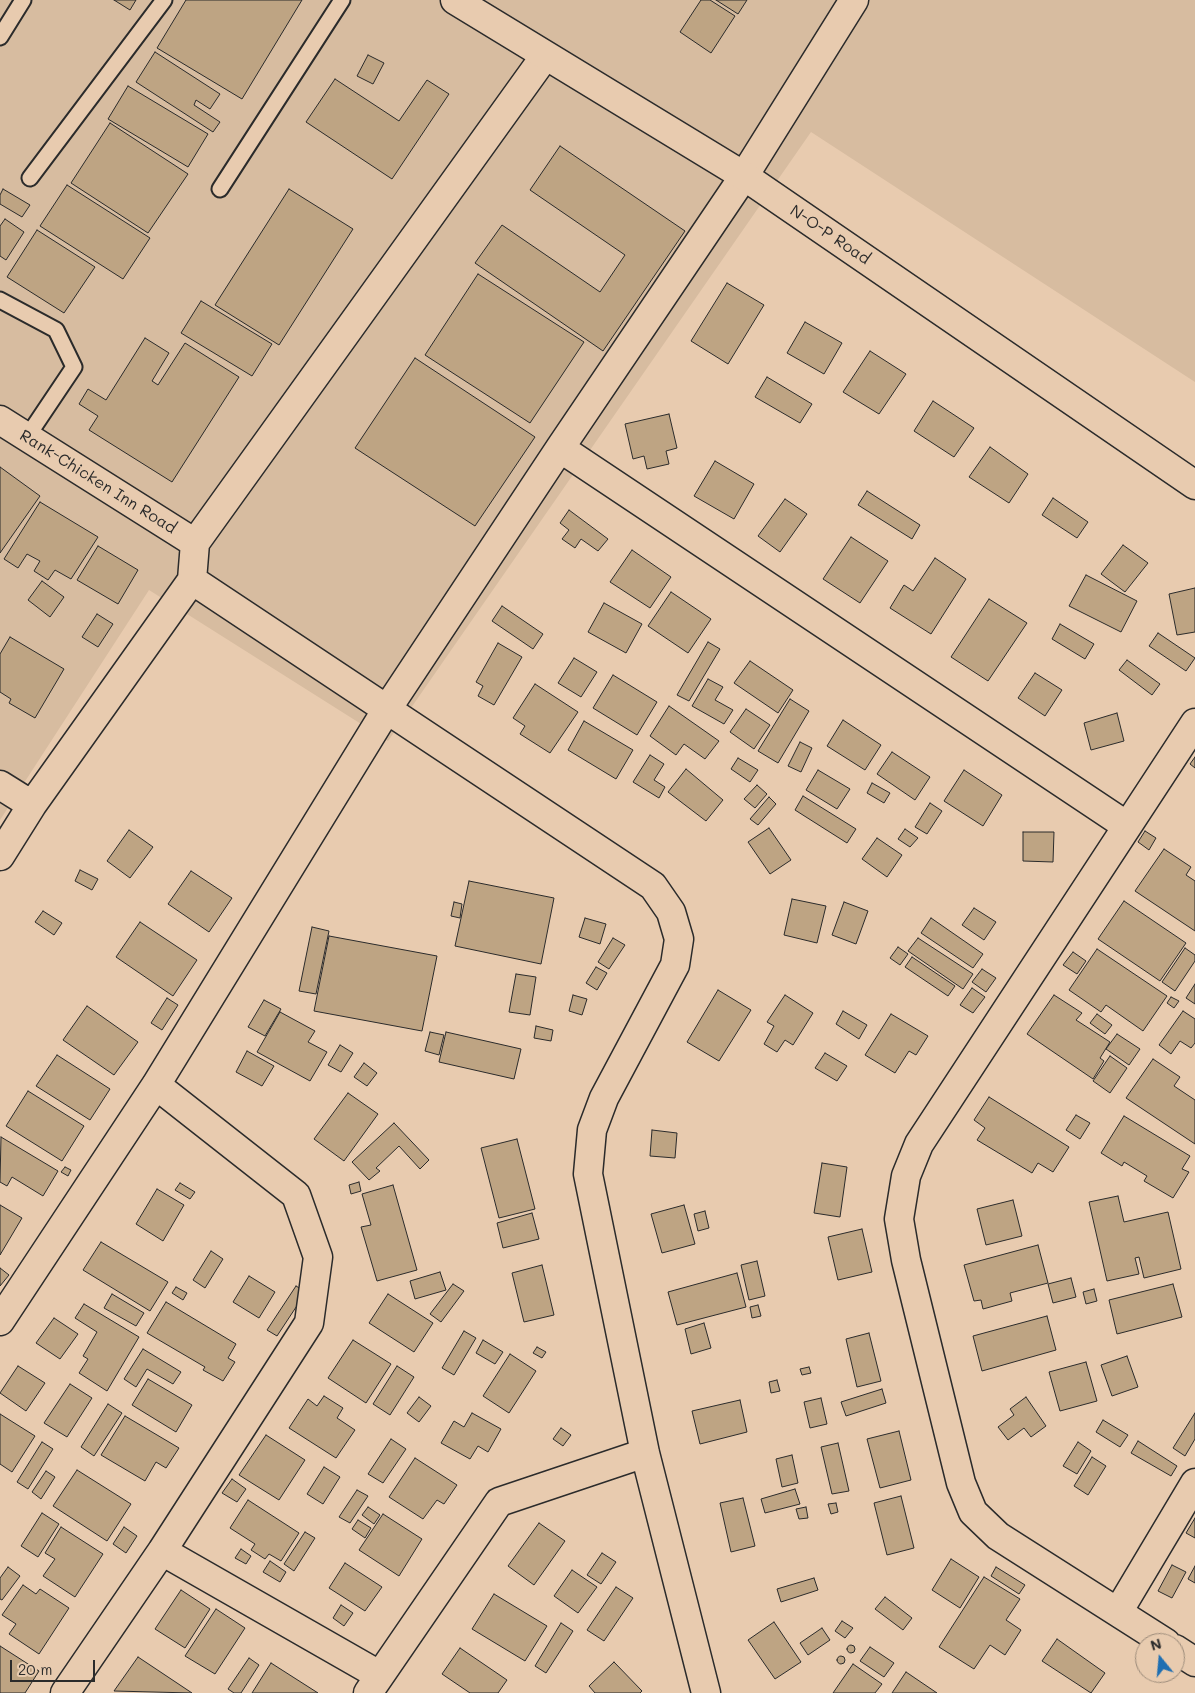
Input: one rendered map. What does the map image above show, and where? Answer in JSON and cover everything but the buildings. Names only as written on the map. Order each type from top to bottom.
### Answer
[{"type":"street","name":"N-O-P Road","points":[[455,0],[744,176],[1193,478]]},
{"type":"street","points":[[0,1321],[156,1085],[387,708],[744,176],[854,0]]},
{"type":"street","points":[[0,856],[32,806],[192,580],[195,544],[545,56]]},
{"type":"street","name":"Rank-Chicken Inn Road","points":[[0,420],[195,544]]},
{"type":"street","points":[[560,448],[1126,826]]},
{"type":"street","points":[[192,580],[653,886],[671,912],[680,939],[675,965],[604,1098],[592,1130],[588,1174],[645,1453],[706,1693]]},
{"type":"street","points":[[1151,1633],[998,1536],[973,1512],[961,1483],[906,1260],[899,1219],[906,1176],[919,1144],[1195,723]]},
{"type":"street","points":[[0,785],[32,806]]},
{"type":"street","points":[[65,1693],[162,1551],[309,1322],[318,1257],[296,1195],[156,1085]]},
{"type":"street","points":[[162,1551],[374,1684],[499,1502],[645,1453]]},
{"type":"street","points":[[1118,1612],[1195,1483]]},
{"type":"lane","points":[[0,37],[23,0]]},
{"type":"lane","points":[[30,178],[164,0]]},
{"type":"lane","points":[[220,189],[342,0]]},
{"type":"lane","points":[[0,300],[56,330],[74,367],[27,437]]},
{"type":"shaded area","points":[[0,0],[1195,0],[1195,382],[811,132],[388,741],[149,590],[0,820]]}]
